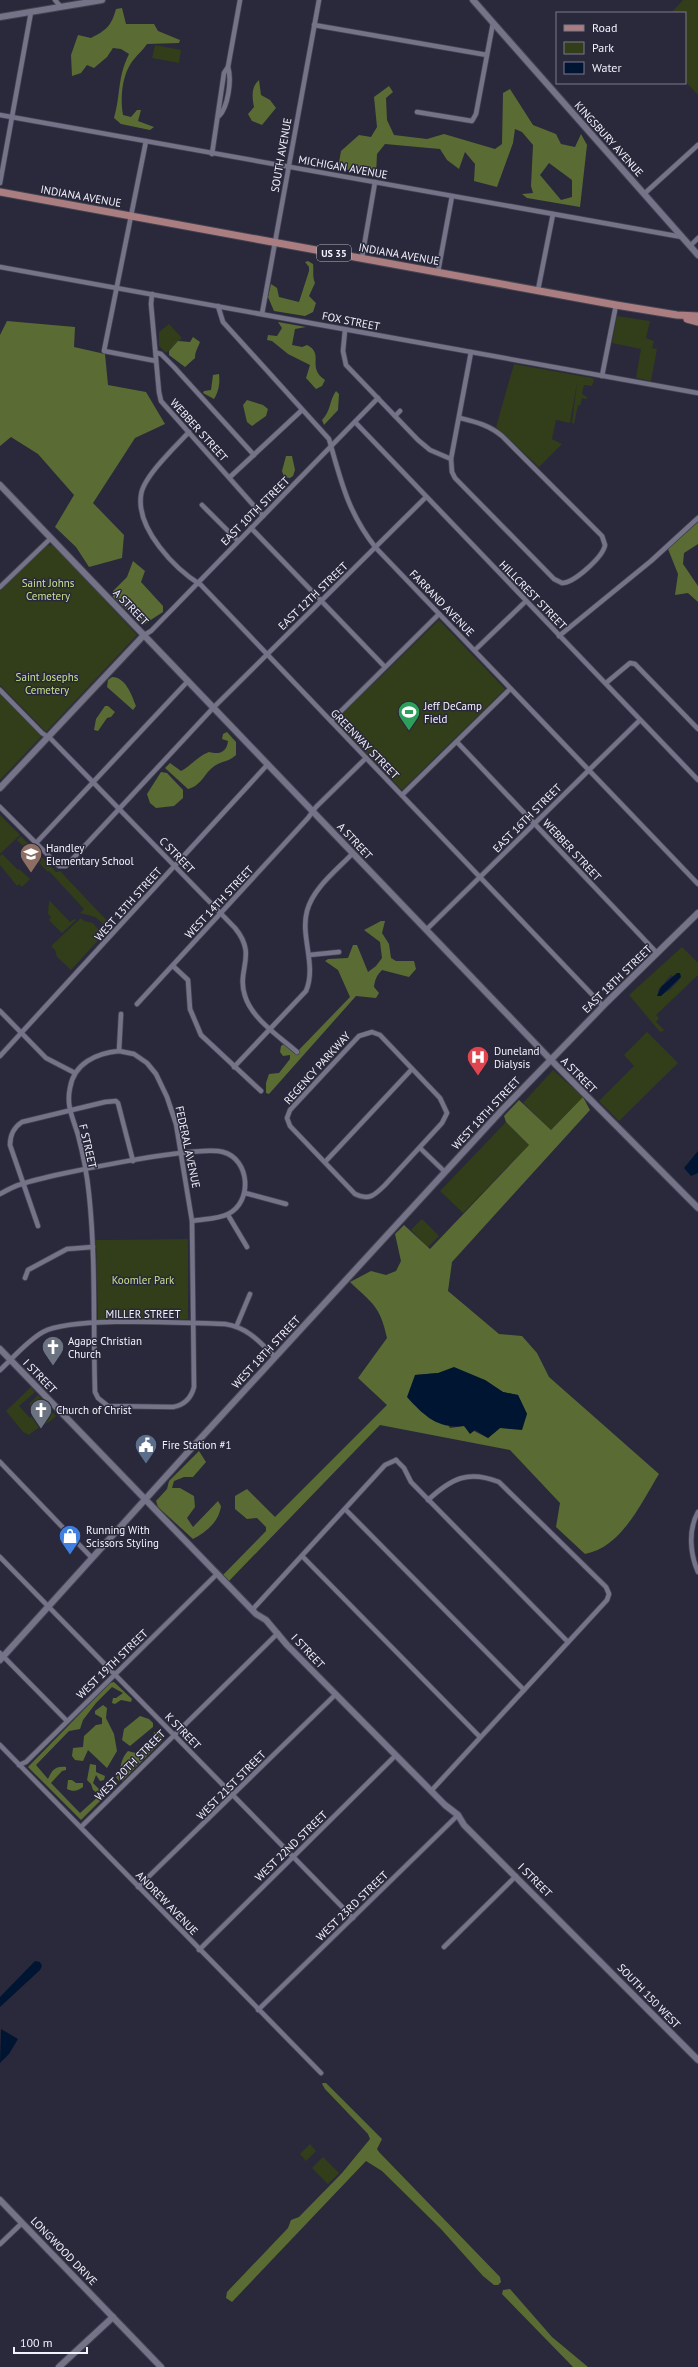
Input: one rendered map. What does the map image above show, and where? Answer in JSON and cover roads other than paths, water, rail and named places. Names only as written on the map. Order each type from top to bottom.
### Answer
[{"type":"main road","name":"INDIANA AVENUE","points":[[0,192],[538,290],[677,316],[698,322]]},
{"type":"main road","name":"INDIANA AVENUE","points":[[677,316],[698,316]]},
{"type":"street","points":[[55,0],[62,7]]},
{"type":"street","points":[[0,17],[102,0]]},
{"type":"street","points":[[212,154],[219,116],[224,111],[230,74],[228,67],[240,0]]},
{"type":"street","name":"SOUTH AVENUE","points":[[262,314],[318,0]]},
{"type":"street","name":"KINGSBURY AVENUE","points":[[472,0],[698,255]]},
{"type":"street","points":[[0,183],[30,12]]},
{"type":"street","points":[[417,112],[472,120],[476,114],[493,23]]},
{"type":"street","points":[[314,25],[487,55]]},
{"type":"street","name":"MICHIGAN AVENUE","points":[[0,115],[682,237]]},
{"type":"street","points":[[146,141],[104,351],[156,361]]},
{"type":"street","points":[[644,194],[698,145]]},
{"type":"street","points":[[362,258],[375,182]]},
{"type":"street","points":[[438,272],[452,196]]},
{"type":"street","points":[[538,290],[553,214]]},
{"type":"street","points":[[690,246],[698,238]]},
{"type":"street","name":"FOX STREET","points":[[0,267],[698,393]]},
{"type":"street","name":"WEBBER STREET","points":[[152,294],[152,309],[157,353],[156,361],[161,400],[263,516]]},
{"type":"street","points":[[602,376],[616,305]]},
{"type":"street","name":"FARRAND AVENUE","points":[[218,306],[223,322],[329,439],[330,447],[351,511],[363,531],[376,548],[698,884]]},
{"type":"street","points":[[345,330],[343,351],[346,365],[430,450],[451,459]]},
{"type":"street","points":[[460,418],[492,428],[502,436],[602,536],[605,545],[601,555],[570,581],[562,583],[554,579],[466,489],[452,472],[451,459],[460,418],[471,352]]},
{"type":"street","points":[[157,353],[161,354],[174,367],[254,455]]},
{"type":"street","name":"EAST 10TH STREET","points":[[144,635],[151,630],[378,398]]},
{"type":"street","points":[[230,477],[302,410]]},
{"type":"street","points":[[395,416],[400,411]]},
{"type":"street","name":"HILLCREST STREET","points":[[355,422],[698,780]]},
{"type":"street","name":"GREENWAY STREET","points":[[189,432],[155,468],[141,495],[145,525],[161,549],[267,654],[603,1006]]},
{"type":"street","name":"A STREET","points":[[1,488],[314,811],[550,1059],[698,1208]]},
{"type":"street","name":"EAST 12TH STREET","points":[[36,843],[59,866],[66,866],[213,708],[426,497]]},
{"type":"street","points":[[202,506],[238,541]]},
{"type":"street","points":[[559,636],[651,560],[698,518]]},
{"type":"street","points":[[251,528],[385,667]]},
{"type":"street","points":[[0,587],[50,538]]},
{"type":"street","points":[[475,650],[526,601]]},
{"type":"street","points":[[331,721],[439,614]]},
{"type":"street","points":[[0,788],[144,635]]},
{"type":"street","points":[[606,683],[624,666],[630,663],[635,664],[698,729]]},
{"type":"street","points":[[0,807],[36,843],[188,681]]},
{"type":"street","points":[[402,795],[510,689]]},
{"type":"street","name":"C STREET","points":[[0,690],[94,782],[235,928],[245,942],[247,954],[243,989],[248,1004],[270,1028],[297,1052]]},
{"type":"street","name":"EAST 16TH STREET","points":[[426,930],[640,720]]},
{"type":"street","name":"WEBBER STREET","points":[[457,742],[657,953]]},
{"type":"street","name":"WEST 14TH STREET","points":[[137,1004],[314,811],[366,758]]},
{"type":"street","name":"WEST 13TH STREET","points":[[0,1056],[268,764]]},
{"type":"street","points":[[234,1067],[306,991],[310,982],[309,955],[305,926],[309,904],[320,887],[353,853]]},
{"type":"street","name":"EAST 18TH STREET","points":[[550,1059],[698,913]]},
{"type":"street","points":[[309,955],[339,952]]},
{"type":"street","points":[[173,966],[188,980],[190,1009],[201,1035],[261,1091]]},
{"type":"street","points":[[0,1011],[46,1058],[75,1073]]},
{"type":"street","points":[[119,1051],[121,1014]]},
{"type":"street","name":"REGENCY PARKWAY","points":[[372,1032],[380,1035],[440,1098],[447,1113],[442,1124],[420,1148],[376,1195],[371,1198],[362,1197],[355,1194],[290,1126],[288,1114],[359,1036],[372,1032]]},
{"type":"street","name":"FEDERAL AVENUE","points":[[75,1073],[89,1059],[103,1053],[119,1051],[134,1054],[147,1063],[156,1074],[168,1097],[182,1154],[192,1221],[192,1394],[179,1406],[108,1406],[98,1398],[95,1392],[94,1324]]},
{"type":"street","name":"WEST 18TH STREET","points":[[1,1657],[48,1608],[144,1500],[550,1059]]},
{"type":"street","points":[[325,1162],[412,1069]]},
{"type":"street","name":"F STREET","points":[[75,1073],[70,1087],[69,1111],[78,1135],[85,1170],[93,1247],[94,1324]]},
{"type":"street","points":[[38,1226],[10,1145],[12,1131],[22,1122],[111,1100],[116,1101],[127,1132],[133,1161]]},
{"type":"street","points":[[420,1148],[445,1172]]},
{"type":"street","points":[[0,1194],[23,1184],[133,1161],[215,1150],[231,1156],[243,1169],[244,1193],[238,1205],[228,1214],[192,1221]]},
{"type":"street","points":[[244,1193],[286,1204]]},
{"type":"street","points":[[228,1214],[247,1247]]},
{"type":"street","points":[[25,1278],[28,1270],[67,1249],[93,1247]]},
{"type":"street","points":[[236,1326],[250,1294]]},
{"type":"street","name":"MILLER STREET","points":[[0,1370],[43,1332],[67,1325],[193,1323],[236,1326],[253,1335],[275,1357]]},
{"type":"street","name":"I STREET","points":[[0,1349],[144,1500],[252,1610],[266,1620],[287,1645],[431,1791],[458,1815],[464,1825],[603,1963]]},
{"type":"street","points":[[396,1454],[396,1460],[404,1468],[411,1482],[568,1642]]},
{"type":"street","points":[[252,1610],[385,1465],[396,1460]]},
{"type":"street","points":[[0,1462],[92,1558]]},
{"type":"street","points":[[428,1500],[444,1486],[470,1476],[484,1476],[499,1482],[606,1587],[608,1594],[607,1600],[431,1791]]},
{"type":"street","points":[[345,1508],[524,1690]]},
{"type":"street","points":[[698,1512],[692,1527],[691,1543],[693,1560],[698,1572]]},
{"type":"street","points":[[302,1556],[480,1737]]},
{"type":"street","name":"K STREET","points":[[0,1557],[48,1608],[353,1918]]},
{"type":"street","name":"WEST 19TH STREET","points":[[19,1765],[26,1762],[217,1574]]},
{"type":"street","name":"WEST 20TH STREET","points":[[81,1827],[278,1633]]},
{"type":"street","points":[[1,1657],[67,1721]]},
{"type":"street","name":"WEST 21ST STREET","points":[[138,1887],[336,1694]]},
{"type":"street","name":"ANDREW AVENUE","points":[[0,1745],[321,2073]]},
{"type":"street","name":"WEST 22ND STREET","points":[[199,1950],[396,1755]]},
{"type":"street","name":"WEST 23RD STREET","points":[[258,2010],[458,1815]]},
{"type":"street","points":[[444,1947],[516,1876]]},
{"type":"street","name":"SOUTH 150 WEST","points":[[603,1963],[698,2060]]},
{"type":"street","name":"LONGWOOD DRIVE","points":[[0,2200],[161,2367]]},
{"type":"street","points":[[0,2244],[22,2223]]},
{"type":"street","points":[[59,2367],[113,2317]]},
{"type":"water","points":[[677,973],[680,973],[681,977],[661,996],[657,996],[661,987]]},
{"type":"water","points":[[698,1151],[698,1173],[691,1176],[684,1168]]},
{"type":"water","points":[[454,1367],[485,1380],[503,1392],[518,1395],[527,1414],[522,1430],[500,1428],[488,1438],[475,1430],[470,1434],[464,1426],[447,1425],[432,1420],[419,1410],[407,1397],[415,1375],[438,1373]]},
{"type":"water","points":[[35,1961],[40,1962],[42,1966],[40,1970],[0,2007],[0,1997]]},
{"type":"water","points":[[1,2029],[18,2039],[9,2054],[0,2063]]},
{"type":"place","name":"Jeff DeCamp Field","points":[[409,732]]},
{"type":"place","name":"Handley Elementary School","points":[[31,874]]},
{"type":"place","name":"Duneland Dialysis","points":[[478,1076]]},
{"type":"place","name":"Agape Christian Church","points":[[53,1366]]},
{"type":"place","name":"Church of Christ","points":[[41,1430]]},
{"type":"place","name":"Fire Station #1","points":[[146,1464]]},
{"type":"place","name":"Running With Scissors Styling","points":[[70,1556]]},
{"type":"park label","name":"Saint Johns Cemetery","points":[[48,589]]},
{"type":"park label","name":"Saint Josephs Cemetery","points":[[47,683]]},
{"type":"park label","name":"Koomler Park","points":[[143,1280]]}]
